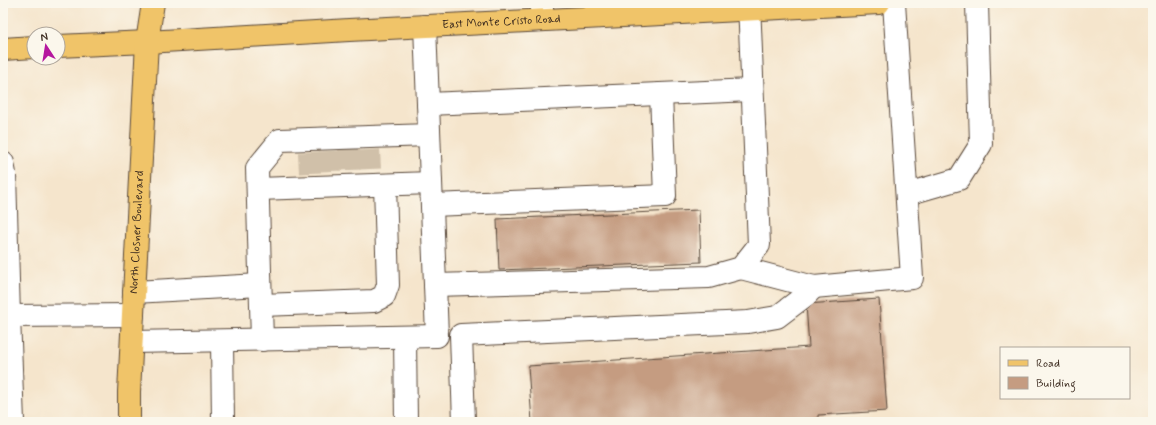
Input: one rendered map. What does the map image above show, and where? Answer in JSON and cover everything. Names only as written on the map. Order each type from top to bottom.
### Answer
[{"type":"main road","name":"North Closner Boulevard","points":[[129,422],[134,292],[148,42],[153,3]]},
{"type":"main road","name":"East Monte Cristo Road","points":[[66,46],[425,26],[542,12],[878,3]]},
{"type":"main road","points":[[3,49],[26,48]]},
{"type":"lane","points":[[435,285],[709,277],[741,268],[814,287],[912,278],[894,3]]},
{"type":"lane","points":[[907,194],[959,179],[981,144],[977,3]]},
{"type":"lane","points":[[741,268],[759,245],[749,6]]},
{"type":"lane","points":[[425,26],[437,336]]},
{"type":"lane","points":[[428,104],[752,90]]},
{"type":"lane","points":[[432,205],[665,196],[661,94]]},
{"type":"lane","points":[[258,189],[429,134]]},
{"type":"lane","points":[[262,340],[257,168],[280,140],[342,163],[431,183]]},
{"type":"lane","points":[[3,163],[5,174],[6,316],[13,422]]},
{"type":"lane","points":[[134,292],[261,295],[374,301],[384,296],[388,285],[342,163]]},
{"type":"lane","points":[[132,342],[437,336],[748,322],[776,317],[806,295],[814,287]]},
{"type":"lane","points":[[6,316],[133,315]]},
{"type":"lane","points":[[461,335],[464,422]]},
{"type":"lane","points":[[405,337],[406,422]]},
{"type":"lane","points":[[222,340],[223,422]]},
{"type":"building","points":[[699,210],[701,262],[499,270],[497,219]]},
{"type":"building","points":[[879,299],[887,411],[818,415],[818,422],[532,422],[528,366],[809,347],[806,304]]},
{"type":"tunnel","points":[[349,149],[350,170]]},
{"type":"tunnel","points":[[369,150],[370,169]]},
{"type":"tunnel","points":[[330,151],[331,171]]},
{"type":"tunnel","points":[[309,152],[310,173]]}]
